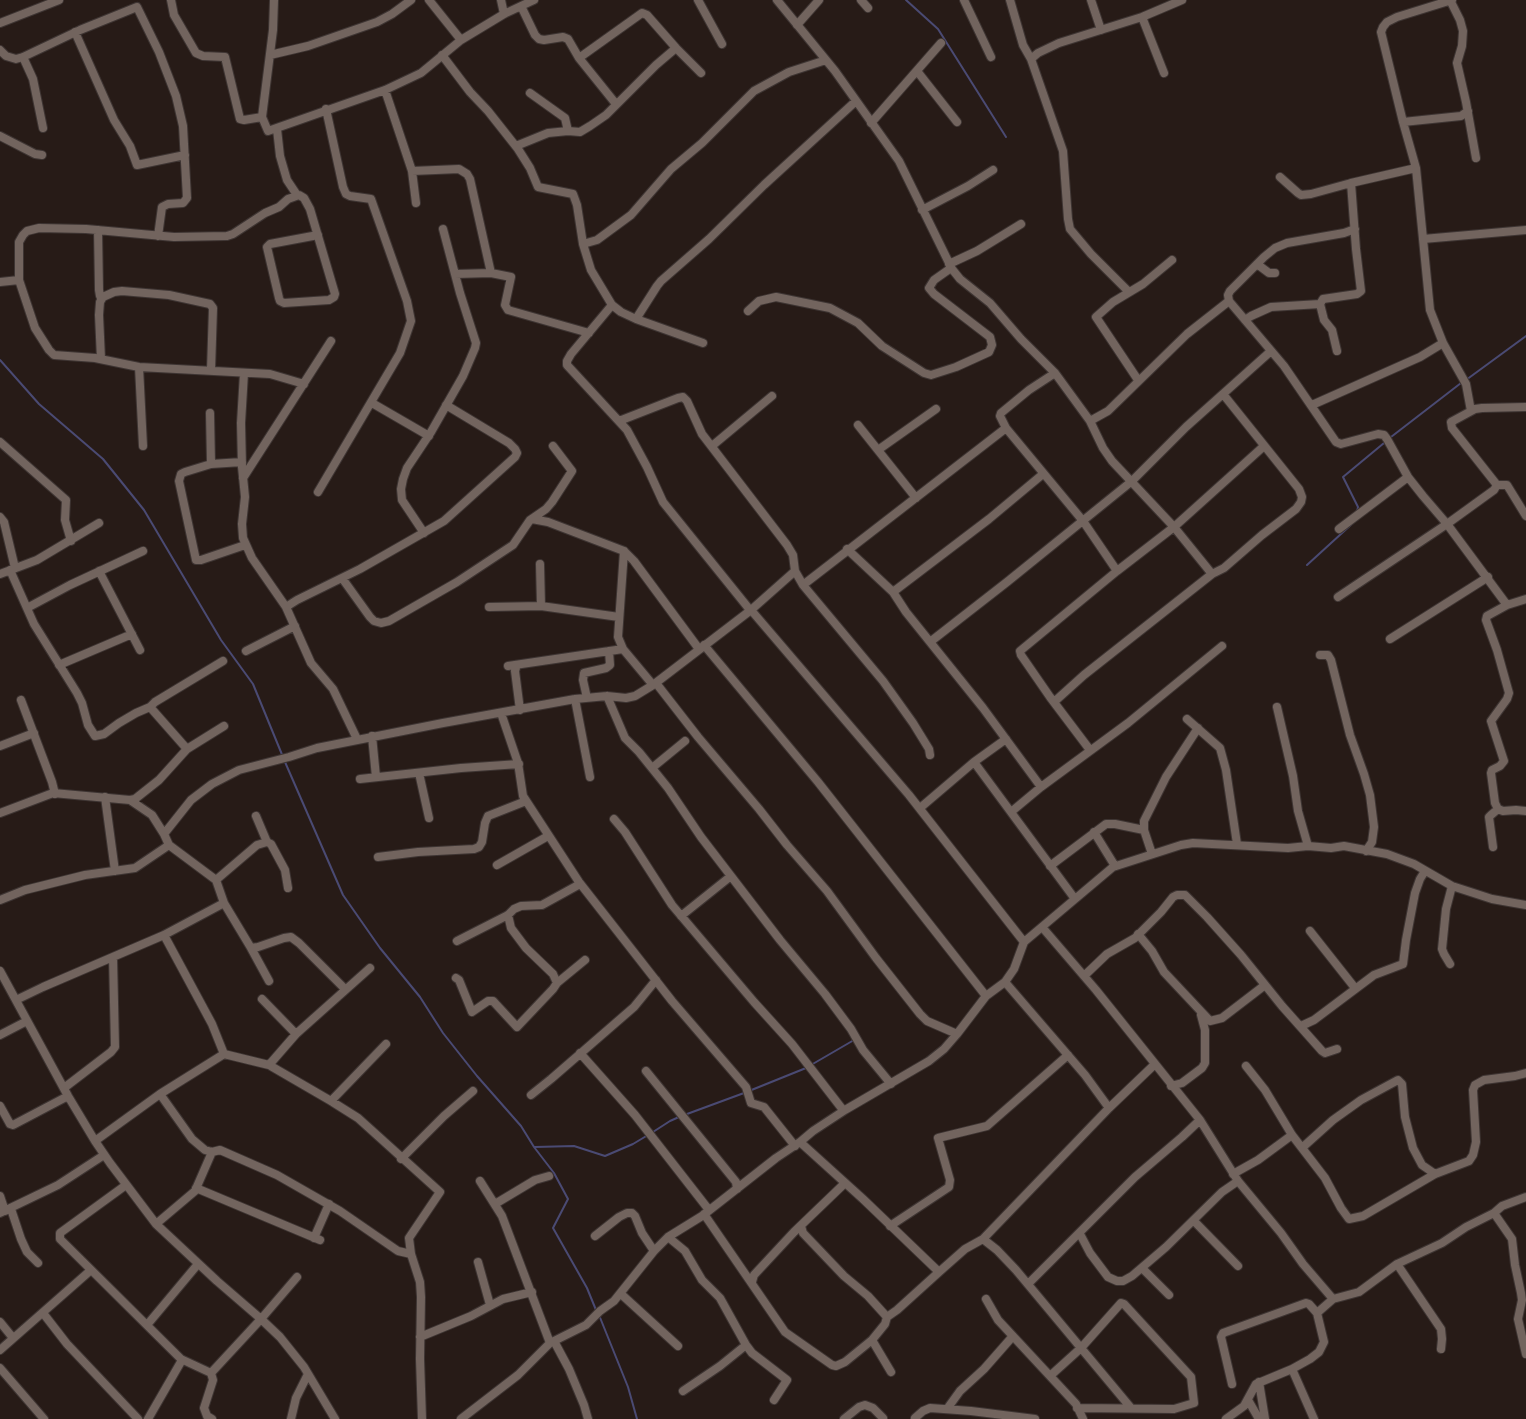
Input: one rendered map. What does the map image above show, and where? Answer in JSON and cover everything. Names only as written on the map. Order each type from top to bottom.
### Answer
[{"type":"street","points":[[0,23],[59,0]]},
{"type":"street","points":[[171,0],[174,15],[196,53],[225,57],[240,119],[262,117]]},
{"type":"street","points":[[274,0],[262,117],[268,131],[385,90],[421,73],[461,40],[503,13],[534,0]]},
{"type":"street","points":[[270,55],[308,46],[377,22],[411,0]]},
{"type":"street","points":[[429,0],[461,40]]},
{"type":"street","points":[[501,0],[503,13]]},
{"type":"street","points":[[698,0],[722,44]]},
{"type":"street","points":[[777,0],[826,60],[900,162],[950,266],[960,279],[990,303],[1055,373],[1090,421],[1112,461],[1174,527],[1212,574]]},
{"type":"street","points":[[797,25],[819,0]]},
{"type":"street","points":[[862,0],[868,8]]},
{"type":"street","points":[[964,0],[991,57]]},
{"type":"street","points":[[1010,0],[1023,45],[1031,59],[1063,151],[1070,229],[1129,292]]},
{"type":"street","points":[[1091,0],[1101,30]]},
{"type":"street","points":[[1031,59],[1059,43],[1182,0]]},
{"type":"street","points":[[1471,411],[1466,384],[1443,343],[1430,310],[1416,168],[1381,32],[1383,27],[1397,17],[1430,3],[1447,1],[1460,20],[1463,31],[1462,46],[1457,63],[1476,158]]},
{"type":"street","points":[[0,50],[16,60],[23,58],[135,3],[159,52],[176,96],[186,155],[187,198],[183,203],[162,207],[158,236]]},
{"type":"street","points":[[521,6],[537,37],[544,40],[568,39],[579,58],[616,104]]},
{"type":"street","points":[[579,58],[642,13],[647,15],[701,73]]},
{"type":"street","points":[[1142,16],[1164,73]]},
{"type":"street","points":[[75,32],[114,120],[130,146],[136,164],[186,155]]},
{"type":"street","points":[[870,123],[941,43]]},
{"type":"street","points":[[516,146],[548,133],[580,132],[590,126],[606,115],[676,48]]},
{"type":"street","points":[[442,55],[516,146],[538,187],[573,194],[591,270],[612,305],[636,319],[703,342]]},
{"type":"street","points":[[23,58],[33,79],[43,128]]},
{"type":"street","points":[[583,244],[597,240],[631,215],[671,169],[702,143],[754,90],[789,72],[826,60]]},
{"type":"street","points":[[917,71],[957,122]]},
{"type":"street","points":[[385,90],[412,171],[416,203]]},
{"type":"street","points":[[530,93],[565,118],[568,131]]},
{"type":"street","points":[[636,319],[661,281],[856,101]]},
{"type":"street","points":[[318,492],[400,353],[411,321],[407,301],[371,199],[346,194],[326,109]]},
{"type":"street","points":[[1403,122],[1466,115]]},
{"type":"street","points":[[277,128],[280,156],[287,180],[297,195],[307,201],[318,235],[335,291],[334,297],[329,300],[282,302],[267,247],[270,244],[318,235]]},
{"type":"street","points":[[0,136],[42,155]]},
{"type":"street","points":[[1280,177],[1301,195],[1416,168]]},
{"type":"street","points":[[412,171],[459,169],[467,174],[491,273]]},
{"type":"street","points":[[922,210],[993,170]]},
{"type":"street","points":[[1337,351],[1333,333],[1324,320],[1320,304],[1323,299],[1357,294],[1361,291],[1351,183]]},
{"type":"street","points":[[297,195],[233,234],[196,237],[98,230],[39,228],[27,231],[19,242],[19,279],[35,328],[54,355],[101,359],[139,367],[270,374],[304,384]]},
{"type":"street","points":[[748,311],[759,301],[776,297],[830,308],[858,323],[882,346],[931,375],[989,352],[992,345],[990,337],[929,288],[950,266],[1021,224]]},
{"type":"street","points":[[424,533],[402,500],[401,489],[407,468],[429,436],[463,376],[476,343],[443,229]]},
{"type":"street","points":[[1355,229],[1275,248],[1230,291],[1229,301],[1312,405],[1336,442],[1341,444],[1378,434],[1384,435],[1391,443],[1408,477],[1507,605]]},
{"type":"street","points":[[98,230],[99,292],[103,297]]},
{"type":"street","points":[[1423,239],[1526,230]]},
{"type":"street","points":[[1139,380],[1096,317],[1172,260]]},
{"type":"street","points":[[1257,264],[1269,273],[1275,273]]},
{"type":"street","points":[[455,274],[491,273],[510,277],[505,305],[508,310],[589,333]]},
{"type":"street","points":[[0,282],[19,279]]},
{"type":"street","points":[[101,359],[99,315],[103,297],[122,291],[169,295],[210,304],[213,307],[211,370]]},
{"type":"street","points":[[1090,421],[1108,411],[1187,334],[1229,301]]},
{"type":"street","points":[[1245,320],[1271,307],[1320,304]]},
{"type":"street","points":[[612,305],[571,355],[567,365],[619,421],[632,439],[663,502],[750,610],[920,808],[1024,942]]},
{"type":"street","points":[[243,478],[331,341]]},
{"type":"street","points":[[1312,405],[1420,357],[1443,343]]},
{"type":"street","points":[[930,642],[1132,481],[1186,427],[1271,351]]},
{"type":"street","points":[[139,367],[143,446]]},
{"type":"street","points":[[244,373],[241,423],[245,498],[242,524],[245,545],[286,607],[311,663],[333,689],[356,740]]},
{"type":"street","points":[[1055,373],[1029,390],[1000,416],[1006,428],[1083,521],[1117,571]]},
{"type":"street","points":[[1054,702],[1212,574],[1224,568],[1301,502],[1299,489],[1223,394]]},
{"type":"street","points":[[712,446],[772,396]]},
{"type":"street","points":[[619,421],[668,401],[683,397],[687,401],[702,434],[787,545],[793,555],[795,571],[803,585],[883,681],[913,723],[930,755]]},
{"type":"street","points":[[372,403],[429,436]]},
{"type":"street","points":[[286,607],[444,520],[515,457],[517,453],[509,443],[446,405]]},
{"type":"street","points":[[1497,485],[1451,426],[1451,422],[1482,408],[1526,407]]},
{"type":"street","points":[[878,450],[936,409]]},
{"type":"street","points":[[209,413],[211,464]]},
{"type":"street","points":[[858,425],[916,498]]},
{"type":"street","points":[[803,585],[1006,428]]},
{"type":"street","points":[[1,445],[66,500],[65,520],[71,541]]},
{"type":"street","points":[[342,578],[376,622],[389,621],[457,582],[513,545],[532,519],[546,509],[572,471],[553,446]]},
{"type":"street","points":[[1090,750],[1020,651],[1174,527],[1264,446]]},
{"type":"street","points":[[242,462],[211,464],[181,474],[179,481],[196,560],[245,545]]},
{"type":"street","points":[[893,592],[1043,474]]},
{"type":"street","points":[[1339,529],[1408,477]]},
{"type":"street","points":[[1497,485],[1507,485],[1526,516]]},
{"type":"street","points":[[1338,597],[1447,524],[1497,485]]},
{"type":"street","points":[[0,517],[4,522],[13,569],[27,608],[34,624],[78,693],[88,725],[95,736],[104,734],[223,661]]},
{"type":"street","points":[[532,519],[548,522],[624,551],[634,561],[702,647],[818,782],[986,996]]},
{"type":"street","points":[[0,574],[27,565],[99,523]]},
{"type":"street","points":[[848,549],[893,592],[1041,787]]},
{"type":"street","points":[[27,608],[143,551]]},
{"type":"street","points":[[624,551],[618,637],[623,649],[827,891],[920,1014],[928,1021],[957,1034]]},
{"type":"street","points":[[540,564],[541,606]]},
{"type":"street","points":[[99,571],[140,650]]},
{"type":"street","points":[[164,834],[191,800],[212,784],[239,770],[372,736],[575,699],[607,696],[626,698],[643,692],[750,610],[795,571]]},
{"type":"street","points":[[1390,639],[1488,578]]},
{"type":"street","points":[[1526,599],[1507,605],[1487,616],[1486,620],[1509,692],[1491,721],[1504,761],[1491,773],[1495,803],[1498,809],[1503,811],[1526,811]]},
{"type":"street","points":[[489,607],[541,606],[619,617]]},
{"type":"street","points":[[246,651],[295,626]]},
{"type":"street","points":[[59,665],[132,634]]},
{"type":"street","points":[[1011,812],[1128,723],[1222,646]]},
{"type":"street","points":[[508,666],[623,649]]},
{"type":"street","points":[[587,698],[584,673],[610,665],[609,651]]},
{"type":"street","points":[[1320,655],[1328,655],[1331,660],[1350,735],[1370,795],[1374,827],[1372,842],[1366,851]]},
{"type":"street","points":[[517,665],[515,671],[520,710]]},
{"type":"street","points":[[607,696],[625,738],[668,788],[701,837],[825,994],[863,1050],[891,1084]]},
{"type":"street","points":[[575,699],[590,777]]},
{"type":"street","points":[[21,700],[55,793]]},
{"type":"street","points":[[150,707],[187,749]]},
{"type":"street","points":[[1277,707],[1298,811],[1308,846]]},
{"type":"street","points":[[501,713],[519,764],[526,802],[580,884],[656,981],[746,1087],[751,1103],[764,1107],[798,1144],[845,1182],[939,1272]]},
{"type":"street","points":[[1186,719],[1218,744],[1223,754],[1237,845]]},
{"type":"street","points":[[0,813],[55,793],[135,799],[159,780],[187,749],[224,726]]},
{"type":"street","points":[[1152,854],[1144,830],[1145,818],[1166,777],[1198,728]]},
{"type":"street","points":[[0,746],[34,733]]},
{"type":"street","points":[[372,736],[376,777]]},
{"type":"street","points":[[920,808],[1006,739]]},
{"type":"street","points":[[652,768],[685,741]]},
{"type":"street","points":[[974,762],[1075,899]]},
{"type":"street","points":[[360,779],[519,764]]},
{"type":"street","points":[[419,774],[429,818]]},
{"type":"street","points":[[104,797],[115,871]]},
{"type":"street","points":[[130,800],[152,815],[169,845],[216,880],[224,903],[269,981]]},
{"type":"street","points":[[378,857],[474,849],[482,842],[488,816],[526,802]]},
{"type":"street","points":[[1493,848],[1489,817],[1498,809]]},
{"type":"street","points":[[256,816],[267,842],[271,844],[285,870],[288,888]]},
{"type":"street","points":[[614,819],[672,905],[792,1044],[844,1110]]},
{"type":"street","points":[[1050,866],[1106,824],[1144,830]]},
{"type":"street","points":[[1094,832],[1115,866]]},
{"type":"street","points":[[497,865],[548,836]]},
{"type":"street","points":[[216,880],[257,845],[267,842]]},
{"type":"street","points":[[461,1419],[518,1374],[552,1342],[586,1325],[614,1301],[668,1237],[707,1212],[739,1185],[844,1110],[929,1061],[957,1034],[986,996],[1005,982],[1014,969],[1024,942],[1115,866],[1193,843],[1288,848],[1344,846],[1387,854],[1414,864],[1452,886],[1492,899],[1526,905]]},
{"type":"street","points":[[0,900],[25,890],[85,875],[135,867],[169,845]]},
{"type":"street","points":[[1301,1026],[1314,1020],[1378,973],[1403,964],[1415,893],[1425,870]]},
{"type":"street","points":[[681,916],[731,876]]},
{"type":"street","points":[[457,941],[508,915],[514,909],[542,905],[580,884]]},
{"type":"street","points":[[1450,964],[1442,949],[1446,909],[1452,886]]},
{"type":"street","points":[[1084,976],[1107,954],[1138,934],[1173,897],[1185,895],[1322,1051],[1325,1053],[1337,1049]]},
{"type":"street","points":[[16,1000],[164,935],[224,903]]},
{"type":"street","points":[[508,915],[511,928],[526,948],[553,974],[557,983]]},
{"type":"street","points":[[1042,927],[1200,1120],[1235,1178],[1333,1299]]},
{"type":"street","points":[[1310,931],[1356,988]]},
{"type":"street","points":[[1138,934],[1164,972],[1209,1021],[1216,1021],[1265,985]]},
{"type":"street","points":[[164,935],[212,1024],[224,1054]]},
{"type":"street","points":[[251,948],[291,937],[345,989]]},
{"type":"street","points":[[0,1106],[9,1124],[13,1125],[66,1092],[115,1047],[113,957]]},
{"type":"street","points":[[456,978],[471,1011],[474,1012],[491,1000],[517,1027],[557,983],[585,960]]},
{"type":"street","points":[[269,1065],[296,1034],[370,968]]},
{"type":"street","points":[[0,971],[66,1092],[104,1155],[126,1185],[156,1224],[280,1337],[308,1374],[335,1419]]},
{"type":"street","points":[[531,1095],[634,1007],[656,981]]},
{"type":"street","points":[[1005,982],[1086,1075],[1108,1108]]},
{"type":"street","points":[[262,999],[296,1034]]},
{"type":"street","points":[[1174,1090],[1205,1063],[1205,1030],[1200,1012]]},
{"type":"street","points":[[0,1035],[27,1021]]},
{"type":"street","points":[[331,1101],[386,1044]]},
{"type":"street","points":[[580,1053],[635,1115],[707,1212],[785,1332],[832,1365],[839,1366],[872,1340],[885,1324],[887,1317],[965,1249],[983,1239],[1108,1108],[1154,1065]]},
{"type":"street","points":[[95,1141],[160,1094],[224,1054],[269,1065],[358,1118],[440,1194],[409,1238],[420,1282],[422,1419]]},
{"type":"street","points":[[890,1226],[949,1186],[950,1180],[938,1138],[987,1126],[1068,1055]]},
{"type":"street","points":[[1246,1066],[1265,1090],[1292,1135],[1325,1178],[1340,1208],[1349,1219],[1363,1216],[1435,1174],[1469,1161],[1476,1142],[1475,1085],[1484,1080],[1526,1073]]},
{"type":"street","points":[[646,1071],[739,1185]]},
{"type":"street","points":[[1303,1147],[1361,1100],[1398,1080],[1402,1084],[1405,1118],[1413,1148],[1422,1165],[1435,1174]]},
{"type":"street","points":[[401,1159],[473,1091]]},
{"type":"street","points":[[160,1094],[192,1139],[205,1150],[220,1150],[276,1175],[352,1219],[391,1247],[411,1254]]},
{"type":"street","points":[[1028,1284],[1135,1177],[1200,1120]]},
{"type":"street","points":[[1080,1234],[1095,1261],[1108,1276],[1123,1281],[1142,1268],[1194,1221],[1235,1178],[1292,1135]]},
{"type":"street","points":[[156,1224],[191,1195],[212,1152]]},
{"type":"street","points":[[5,1211],[58,1185],[104,1155]]},
{"type":"street","points":[[495,1204],[535,1180],[549,1175]]},
{"type":"street","points":[[480,1181],[502,1216],[552,1342],[569,1368],[588,1419]]},
{"type":"street","points":[[751,1277],[845,1182]]},
{"type":"street","points":[[126,1185],[59,1235],[60,1239],[182,1360],[211,1373],[213,1380],[204,1408],[207,1416],[212,1419]]},
{"type":"street","points":[[196,1188],[317,1239],[329,1205]]},
{"type":"street","points":[[0,1196],[27,1252],[38,1262]]},
{"type":"street","points":[[1317,1313],[1333,1299],[1365,1288],[1397,1264],[1442,1244],[1502,1206],[1526,1197]]},
{"type":"street","points":[[595,1236],[619,1217],[632,1213],[654,1251]]},
{"type":"street","points":[[1494,1213],[1512,1239],[1515,1265],[1522,1278],[1522,1300],[1518,1319],[1526,1354]]},
{"type":"street","points":[[1194,1221],[1238,1266]]},
{"type":"street","points":[[799,1230],[887,1317]]},
{"type":"street","points":[[668,1237],[685,1251],[702,1280],[720,1298],[746,1345],[759,1359],[788,1380],[774,1400]]},
{"type":"street","points":[[983,1239],[997,1250],[1028,1284],[1131,1408]]},
{"type":"street","points":[[478,1262],[490,1305]]},
{"type":"street","points":[[147,1325],[198,1264]]},
{"type":"street","points":[[1397,1264],[1441,1329],[1441,1349]]},
{"type":"street","points":[[1142,1268],[1170,1295]]},
{"type":"street","points":[[0,1350],[90,1270]]},
{"type":"street","points":[[211,1373],[297,1277]]},
{"type":"street","points":[[420,1337],[471,1316],[503,1299],[531,1292]]},
{"type":"street","points":[[621,1294],[678,1346]]},
{"type":"street","points":[[986,1298],[998,1320],[1050,1376],[1083,1419]]},
{"type":"street","points":[[1050,1376],[1081,1348],[1121,1303],[1191,1377],[1194,1403],[1174,1409],[1077,1408]]},
{"type":"street","points":[[1226,1419],[1244,1406],[1259,1382],[1292,1369],[1310,1359],[1323,1347],[1317,1313],[1309,1304],[1226,1331],[1222,1337],[1232,1384]]},
{"type":"street","points":[[43,1312],[75,1353],[138,1419]]},
{"type":"street","points":[[0,1322],[13,1338]]},
{"type":"street","points":[[947,1409],[960,1391],[1013,1336]]},
{"type":"street","points":[[872,1340],[891,1372]]},
{"type":"street","points":[[683,1391],[746,1345]]},
{"type":"street","points":[[148,1419],[182,1360]]},
{"type":"street","points":[[0,1368],[44,1419]]},
{"type":"street","points":[[1292,1369],[1314,1419]]},
{"type":"street","points":[[291,1419],[296,1398],[308,1374]]},
{"type":"street","points":[[1259,1382],[1265,1419]]},
{"type":"street","points":[[1248,1400],[1259,1419]]},
{"type":"street","points":[[844,1419],[865,1405],[873,1408],[883,1418]]},
{"type":"street","points":[[915,1418],[930,1408],[1035,1419]]},
{"type":"waterway","points":[[906,0],[938,29],[1006,137]]},
{"type":"waterway","points":[[1466,380],[1526,336]]},
{"type":"waterway","points":[[0,360],[39,404],[103,459],[144,510],[221,640],[253,684],[283,757]]},
{"type":"waterway","points":[[1391,437],[1461,383]]},
{"type":"waterway","points":[[1357,512],[1358,507],[1343,477],[1384,443]]},
{"type":"waterway","points":[[1307,565],[1353,523]]},
{"type":"waterway","points":[[285,762],[343,895],[380,948],[420,997],[443,1033],[521,1126],[554,1173],[568,1199],[553,1228],[587,1288],[596,1310]]},
{"type":"waterway","points":[[811,1065],[854,1040]]},
{"type":"waterway","points":[[749,1091],[806,1068]]},
{"type":"waterway","points":[[687,1114],[744,1093]]},
{"type":"waterway","points":[[653,1132],[679,1117]]},
{"type":"waterway","points":[[535,1147],[574,1146],[605,1156],[648,1135]]},
{"type":"waterway","points":[[599,1315],[628,1387],[637,1419]]}]
